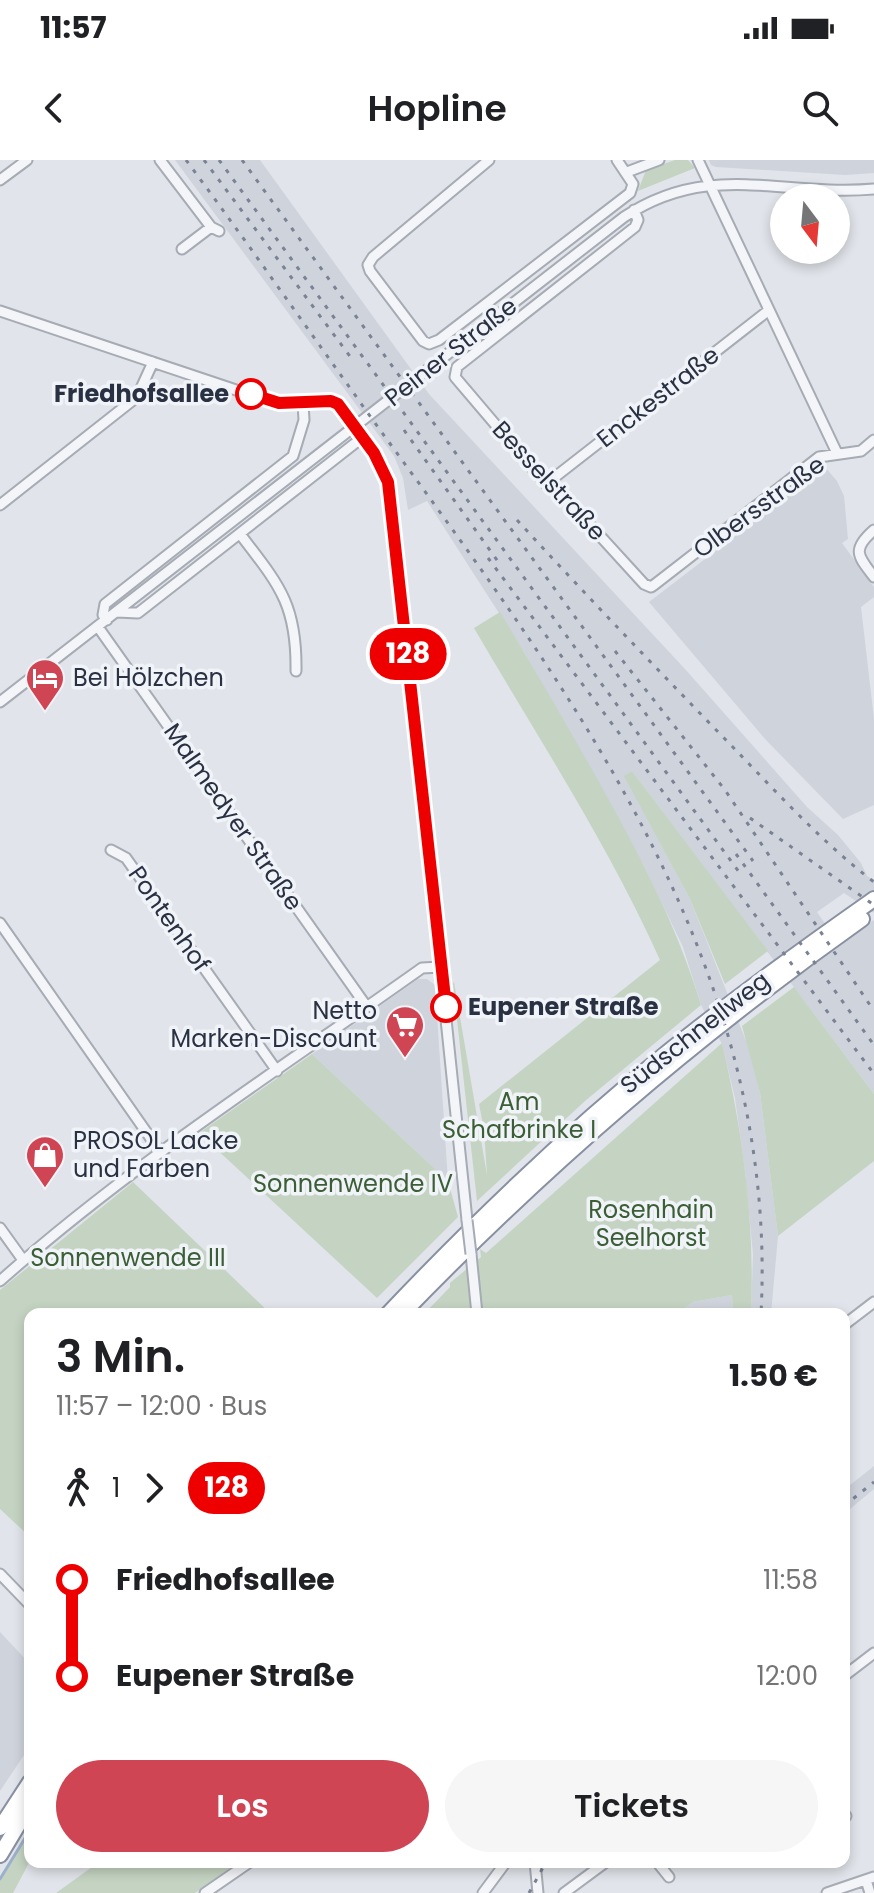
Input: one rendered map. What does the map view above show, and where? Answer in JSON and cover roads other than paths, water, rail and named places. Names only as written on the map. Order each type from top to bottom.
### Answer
[{"type":"highway","name":"Südschnellweg","points":[[394,1308],[488,1212],[613,1098],[725,1007],[874,899]]},
{"type":"highway","name":"Südschnellweg","points":[[408,1308],[505,1210],[620,1106],[743,1006],[874,911]]},
{"type":"highway","points":[[0,1828],[24,1791]]},
{"type":"highway","points":[[0,1855],[24,1815]]},
{"type":"street","points":[[0,180],[27,160]]},
{"type":"street","points":[[160,160],[215,229],[182,249]]},
{"type":"street","name":"Peiner Straße","points":[[489,160],[373,257],[368,265],[423,341],[429,344],[451,331],[630,193],[633,184],[627,172]]},
{"type":"street","points":[[617,160],[627,172],[659,160]]},
{"type":"street","points":[[698,160],[837,453]]},
{"type":"street","name":"Peiner Straße","points":[[0,702],[634,210],[674,189],[709,182],[791,185],[835,191],[874,189]]},
{"type":"street","name":"Peiner Straße","points":[[456,372],[457,367],[635,227],[638,220],[634,210]]},
{"type":"street","name":"Enckestraße","points":[[546,484],[769,310]]},
{"type":"street","points":[[0,311],[279,403],[331,401],[338,404],[360,439],[383,466],[391,494],[476,1308]]},
{"type":"street","points":[[0,505],[137,397],[153,362]]},
{"type":"street","name":"Besselstraße","points":[[456,372],[457,382],[546,484],[560,492],[648,587]]},
{"type":"street","name":"Peiner Straße","points":[[103,623],[105,604],[293,456],[304,420],[303,403]]},
{"type":"street","name":"Peiner Straße","points":[[117,612],[138,613],[360,439]]},
{"type":"street","name":"Olbersstraße","points":[[648,587],[819,457],[861,451],[874,440]]},
{"type":"street","points":[[874,530],[858,549],[859,558],[874,577]]},
{"type":"street","points":[[240,534],[277,582],[286,599],[296,653],[296,671]]},
{"type":"street","name":"Malmedyer Straße","points":[[103,623],[367,1007]]},
{"type":"street","name":"Pontenhof","points":[[111,850],[126,858],[277,1071]]},
{"type":"street","points":[[0,923],[161,1153]]},
{"type":"street","points":[[0,1281],[161,1153],[422,968],[441,967]]},
{"type":"street","points":[[0,1228],[23,1260]]},
{"type":"street","points":[[850,1320],[874,1302]]},
{"type":"street","points":[[0,1574],[24,1599]]},
{"type":"street","points":[[850,1671],[874,1653]]},
{"type":"street","points":[[205,1893],[241,1868]]},
{"type":"street","points":[[483,1893],[502,1868]]},
{"type":"street","points":[[536,1868],[538,1893]]},
{"type":"street","points":[[564,1893],[598,1868]]},
{"type":"street","points":[[662,1868],[669,1877]]},
{"type":"street","points":[[827,1893],[870,1879],[870,1893]]},
{"type":"waterway","points":[[0,1879],[24,1840]]},
{"type":"railway","points":[[186,160],[532,643],[597,745],[654,850],[702,958],[738,1071],[758,1190],[761,1308]]},
{"type":"railway","points":[[204,160],[352,359]]},
{"type":"railway","points":[[219,160],[739,872]]},
{"type":"railway","points":[[242,160],[753,861]]},
{"type":"railway","points":[[404,430],[499,563]]},
{"type":"railway","points":[[517,520],[796,813],[874,882]]},
{"type":"railway","points":[[488,558],[874,1074]]},
{"type":"railway","points":[[615,651],[725,790],[874,1011]]},
{"type":"railway","points":[[750,818],[874,905]]},
{"type":"railway","points":[[736,854],[874,1045]]},
{"type":"railway","points":[[850,1501],[874,1482]]},
{"type":"railway","points":[[529,1893],[543,1868]]},
{"type":"place","name":"Friedhofsallee","points":[[251,394]]},
{"type":"place","name":"Bei Hölzchen","points":[[45,712]]},
{"type":"place","name":"Eupener Straße","points":[[446,1007]]},
{"type":"place","name":"Netto Marken-Discount","points":[[405,1059]]},
{"type":"place","name":"PROSOL Lacke und Farben","points":[[45,1189]]},
{"type":"park label","name":"Am Schafbrinke I","points":[[519,1116]]},
{"type":"park label","name":"Sonnenwende IV","points":[[353,1184]]},
{"type":"park label","name":"Rosenhain Seelhorst","points":[[651,1224]]},
{"type":"park label","name":"Sonnenwende III","points":[[128,1258]]}]
